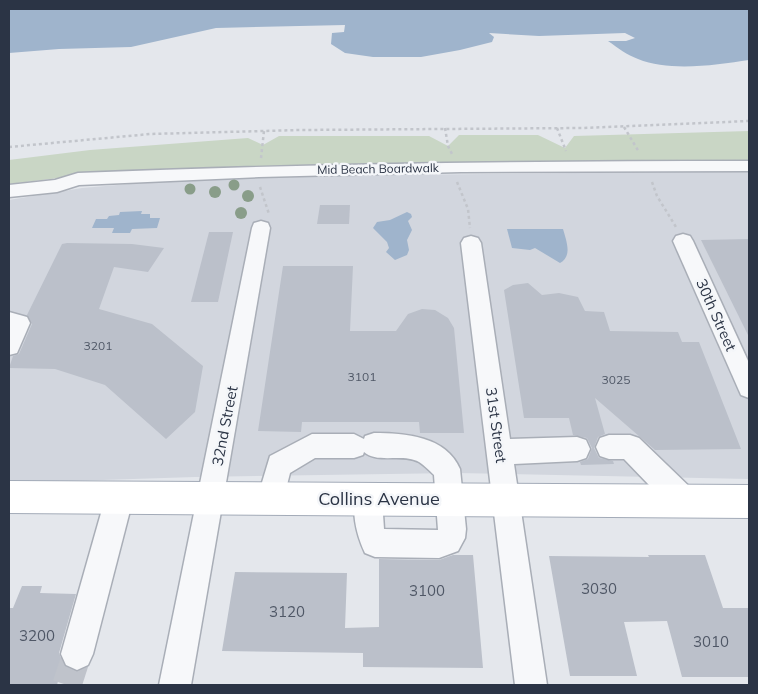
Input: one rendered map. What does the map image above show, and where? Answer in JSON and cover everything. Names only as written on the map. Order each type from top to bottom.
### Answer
[{"type":"main road","name":"Collins Avenue","points":[[9,497],[749,502]]},
{"type":"street","name":"Mid Beach Boardwalk","points":[[9,192],[57,186],[78,179],[258,171],[461,167],[749,166]]},
{"type":"street","name":"32nd Street","points":[[175,685],[261,228]]},
{"type":"street","name":"30th Street","points":[[683,241],[749,388]]},
{"type":"street","name":"31st Street","points":[[471,243],[531,685]]},
{"type":"street","points":[[9,322],[19,323],[9,346]]},
{"type":"street","points":[[271,499],[279,465],[312,446],[398,445],[426,451],[447,469],[451,500],[451,539],[445,544],[375,542],[371,535],[368,499]]},
{"type":"street","points":[[609,447],[630,447],[685,502]]},
{"type":"street","points":[[499,452],[577,449]]},
{"type":"street","points":[[77,654],[119,499]]},
{"type":"path","points":[[9,146],[150,134],[445,128],[648,127],[749,121]]},
{"type":"path","points":[[445,128],[448,146],[461,167],[456,178],[470,216],[471,243]]},
{"type":"path","points":[[557,128],[570,166]]},
{"type":"path","points":[[261,228],[269,221],[270,215],[260,187],[258,171],[264,131]]},
{"type":"shaded area","points":[[749,171],[749,479],[456,473],[195,477],[9,483],[9,200],[82,188],[212,177]]},
{"type":"green space","points":[[749,131],[749,161],[416,164],[83,175],[9,184],[9,160],[90,150],[248,138],[263,145],[279,136],[429,136],[448,146],[459,135],[538,135],[565,148],[574,136]]},
{"type":"water","points":[[9,9],[749,9],[749,60],[693,66],[651,63],[630,55],[608,41],[626,41],[635,38],[625,33],[539,36],[489,33],[494,37],[492,42],[460,50],[421,57],[373,57],[345,53],[331,44],[332,33],[344,32],[345,25],[216,28],[131,47],[59,49],[9,53]]},
{"type":"water","points":[[142,211],[141,214],[150,214],[150,218],[160,218],[157,228],[132,229],[130,233],[112,233],[114,228],[92,228],[96,219],[107,219],[109,216],[119,215],[120,212]]},
{"type":"water","points":[[407,212],[412,217],[408,221],[412,230],[407,240],[409,250],[407,255],[395,260],[386,252],[389,248],[387,242],[373,228],[377,222],[390,220]]},
{"type":"water","points":[[507,229],[563,229],[568,248],[564,260],[560,263],[535,248],[530,250],[512,248]]},
{"type":"building","points":[[320,205],[350,205],[349,224],[317,224]]},
{"type":"building","points":[[209,232],[233,232],[218,302],[191,302]]},
{"type":"building","points":[[749,239],[749,337],[701,240]]},
{"type":"building","points":[[62,244],[132,244],[164,248],[148,272],[114,267],[99,309],[152,324],[203,366],[195,412],[166,439],[105,385],[55,369],[9,368],[13,356],[19,354],[32,324],[27,315]]},
{"type":"building","points":[[283,266],[353,266],[350,331],[396,331],[408,314],[422,309],[435,310],[448,318],[454,328],[464,433],[420,433],[419,422],[302,422],[301,432],[258,431]]},
{"type":"building","points":[[528,283],[542,295],[559,293],[578,297],[585,311],[604,312],[610,331],[678,332],[682,342],[699,342],[741,449],[655,450],[595,398],[605,434],[598,437],[594,448],[599,458],[613,461],[614,464],[581,465],[580,462],[588,459],[592,448],[587,438],[573,435],[569,418],[524,418],[504,290],[513,285]]},
{"type":"building","points":[[453,555],[473,555],[483,668],[363,667],[363,653],[222,651],[235,572],[347,573],[345,628],[379,627],[379,559],[439,560]]},
{"type":"building","points":[[648,555],[705,555],[723,608],[749,608],[749,677],[682,677],[667,621],[624,622],[637,676],[570,676],[549,556],[649,557]]},
{"type":"building","points":[[22,586],[42,586],[40,593],[76,594],[59,653],[63,663],[57,685],[9,685],[9,608],[13,608]]},
{"type":"tunnel","points":[[67,685],[77,654]]}]
